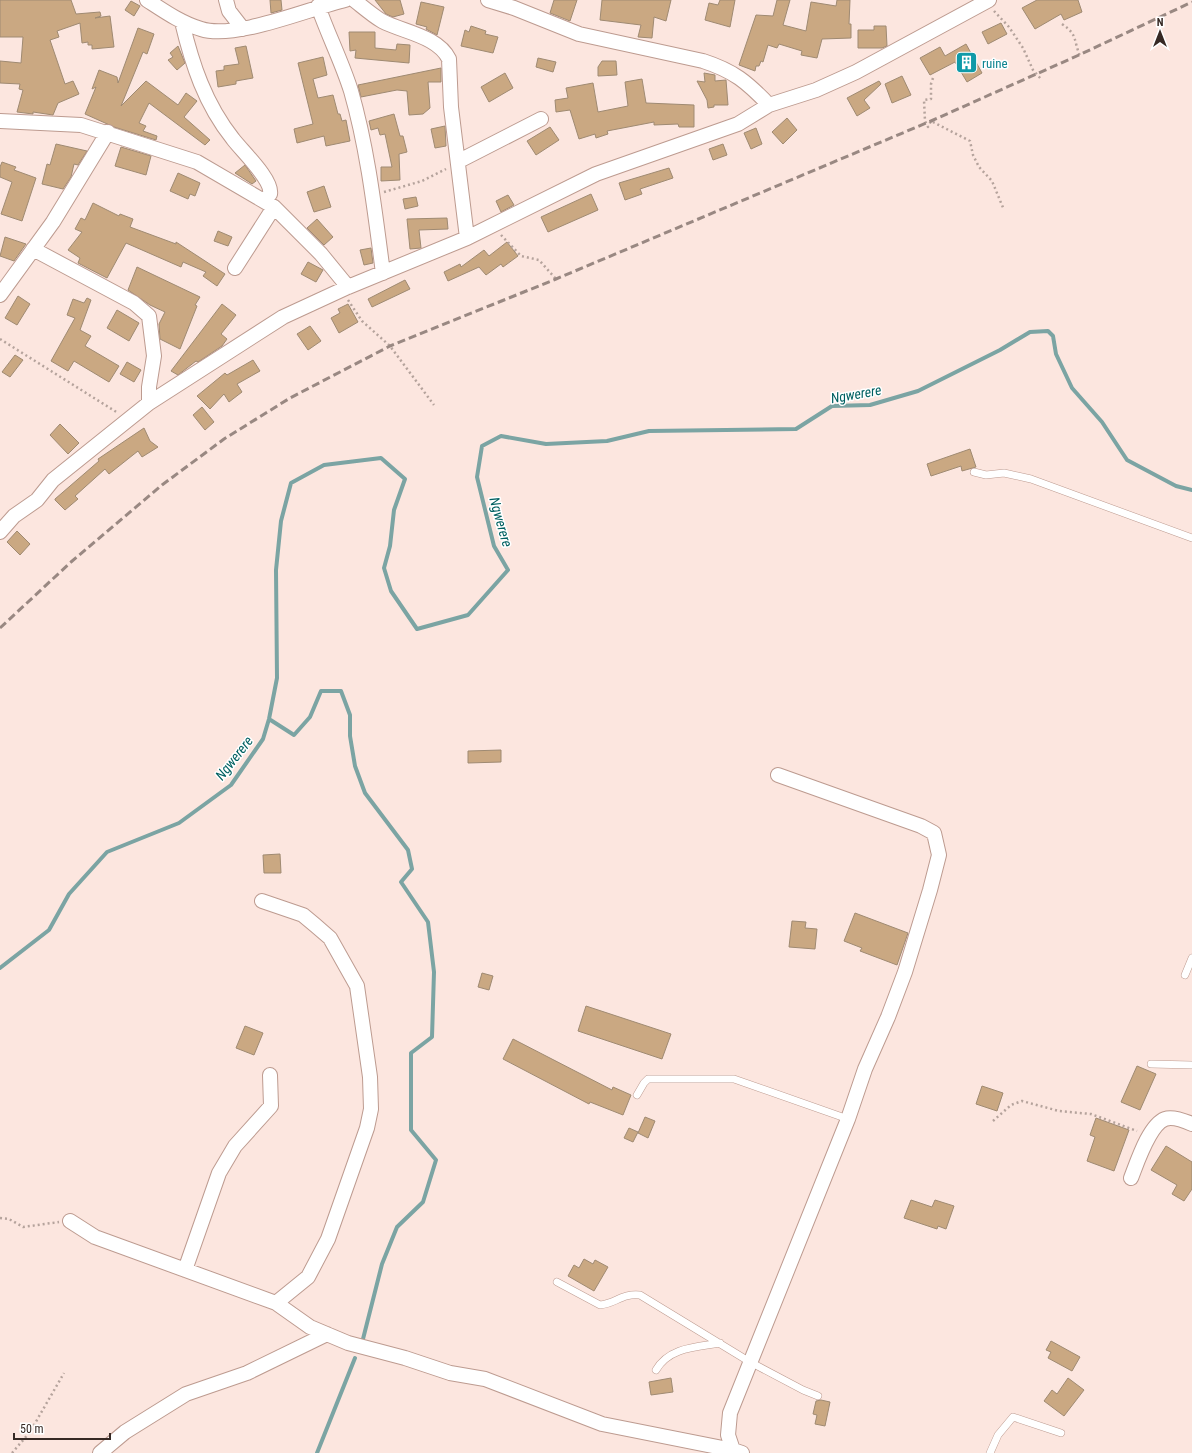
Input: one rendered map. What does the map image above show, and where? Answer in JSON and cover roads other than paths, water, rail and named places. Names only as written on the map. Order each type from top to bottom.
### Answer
[{"type":"street","points":[[148,0],[182,22],[201,29],[219,32],[243,29],[318,6],[345,0]]},
{"type":"street","points":[[226,0],[229,11],[243,29]]},
{"type":"street","points":[[354,0],[380,20],[426,40],[446,53],[450,65],[451,107],[459,161],[461,203],[466,238]]},
{"type":"street","points":[[488,0],[514,8],[579,34],[702,61],[722,67],[740,77],[769,105]]},
{"type":"street","points":[[0,532],[14,516],[37,500],[53,480],[149,403],[283,317],[344,288],[466,238],[596,174],[738,124],[769,105],[816,90],[856,72],[988,0]]},
{"type":"street","points":[[318,6],[342,65],[352,98],[372,196],[383,273]]},
{"type":"street","points":[[182,22],[196,70],[208,101],[233,139],[269,184],[269,204],[235,268]]},
{"type":"street","points":[[459,161],[541,119]]},
{"type":"street","points":[[0,121],[81,125],[108,132],[197,162],[269,204],[311,243],[344,288]]},
{"type":"street","points":[[0,295],[53,222],[108,132]]},
{"type":"street","points":[[33,249],[134,303],[149,316],[154,356],[149,387],[149,403]]},
{"type":"street","points":[[738,1452],[728,1435],[730,1413],[848,1119],[865,1069],[888,1017],[930,890],[939,855],[934,833],[921,826],[778,776]]},
{"type":"street","points":[[262,902],[303,915],[330,938],[357,986],[370,1077],[371,1109],[367,1128],[328,1239],[308,1277],[276,1303]]},
{"type":"street","points":[[185,1270],[219,1173],[235,1146],[271,1106],[270,1075]]},
{"type":"street","points":[[1131,1178],[1150,1135],[1166,1118],[1183,1120],[1192,1124]]},
{"type":"street","points":[[70,1221],[96,1237],[276,1303],[310,1327],[348,1343],[405,1358],[450,1373],[485,1378],[602,1424],[738,1452]]},
{"type":"street","points":[[100,1453],[125,1432],[186,1394],[247,1373],[326,1334]]},
{"type":"lane","points":[[974,472],[986,475],[1004,473],[1031,479],[1192,538]]},
{"type":"lane","points":[[1185,975],[1192,958]]},
{"type":"lane","points":[[1151,1064],[1192,1065]]},
{"type":"lane","points":[[637,1095],[644,1082],[648,1079],[734,1079],[848,1119]]},
{"type":"lane","points":[[557,1282],[600,1305],[605,1305],[631,1294],[640,1295],[750,1362],[803,1390],[818,1396]]},
{"type":"lane","points":[[656,1370],[661,1361],[681,1350],[720,1343]]},
{"type":"lane","points":[[990,1453],[998,1435],[1013,1417],[1061,1433]]},
{"type":"waterway","name":"Ngwerere","points":[[0,968],[49,930],[69,894],[107,852],[179,823],[231,785],[263,739],[269,719],[277,678],[276,570],[281,521],[291,483],[324,465],[381,458],[405,479],[394,510],[390,546],[384,568],[391,591],[417,629],[468,615],[508,570],[494,546],[477,477],[482,446],[501,436],[546,444],[607,441],[649,431],[796,429],[832,406],[870,405],[918,391],[1000,350],[1030,332],[1048,331],[1053,336],[1056,354],[1072,388],[1102,422],[1127,460],[1176,486],[1192,490]]},
{"type":"waterway","points":[[269,719],[294,735],[310,717],[321,691],[341,691],[350,715],[350,736],[355,766],[365,793],[408,850],[412,869],[401,882],[428,922],[434,972],[432,1037],[411,1053],[411,1130],[436,1160],[423,1202],[397,1227],[382,1264],[363,1339]]},
{"type":"waterway","points":[[317,1453],[355,1358]]},
{"type":"railway","points":[[0,628],[71,562],[162,485],[224,439],[290,398],[390,346],[556,279],[931,121],[1079,55],[1192,2]]},
{"type":"place","name":"ruine","points":[[966,63]]}]
